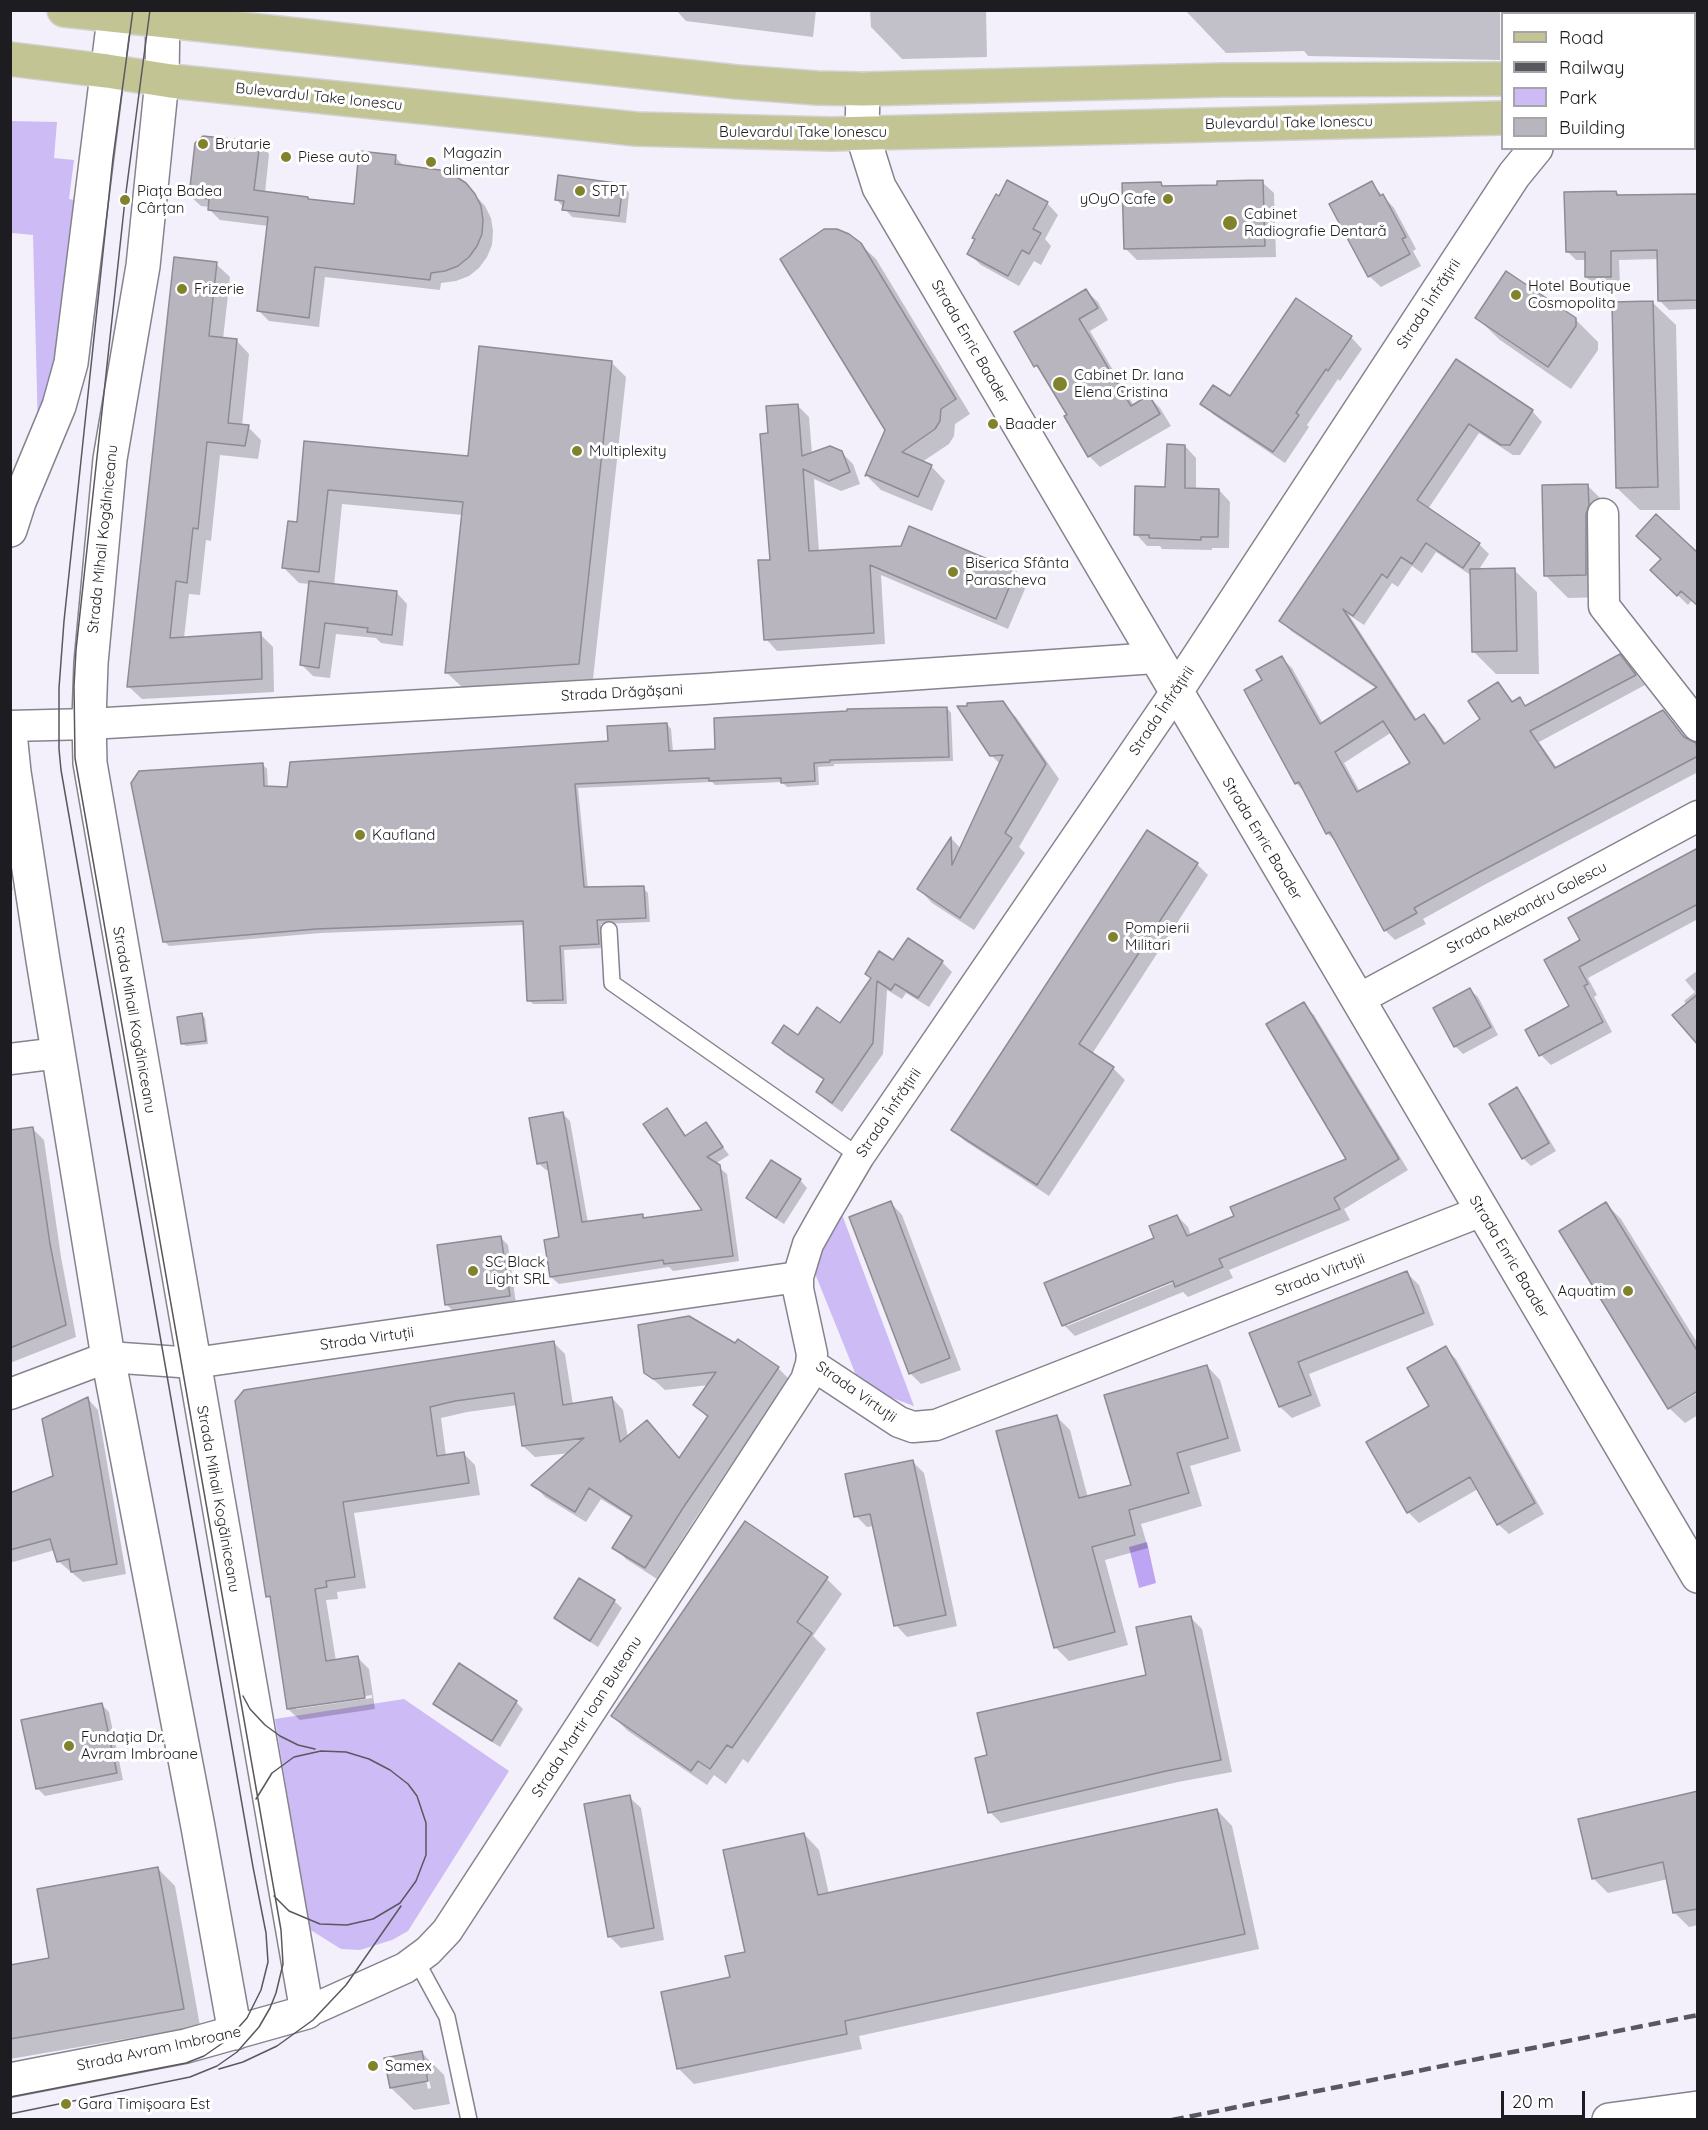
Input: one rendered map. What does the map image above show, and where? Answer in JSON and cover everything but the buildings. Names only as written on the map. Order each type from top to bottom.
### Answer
[{"type":"main road","points":[[64,10],[163,16],[737,82],[864,89],[1223,80],[1501,79]]},
{"type":"main road","name":"Bulevardul Take Ionescu","points":[[10,60],[162,80],[636,129],[831,134],[1501,118]]},
{"type":"street","points":[[10,530],[59,406],[71,363],[115,14]]},
{"type":"street","name":"Strada Mihail Kogălniceanu","points":[[163,16],[162,80],[143,266],[110,459],[91,663],[89,724],[92,784],[307,2012]]},
{"type":"street","name":"Strada Enric Baader","points":[[864,89],[862,133],[879,187],[1175,693],[1698,1576]]},
{"type":"street","name":"Strada Înfrățirii","points":[[798,1277],[808,1244],[859,1156],[1175,693],[1514,175],[1534,150]]},
{"type":"street","points":[[1603,514],[1604,606],[1698,726]]},
{"type":"street","name":"Strada Drăgășani","points":[[10,726],[89,724],[692,689],[1155,658]]},
{"type":"street","points":[[10,733],[108,1357],[235,2032]]},
{"type":"street","name":"Strada Alexandru Golescu","points":[[1357,1000],[1698,816]]},
{"type":"street","points":[[10,1059],[59,1053]]},
{"type":"street","name":"Strada Virtuții","points":[[108,1357],[194,1363],[798,1277],[798,1288],[812,1354],[811,1364],[899,1422],[914,1427],[936,1425],[1482,1211]]},
{"type":"street","points":[[10,1394],[108,1357]]},
{"type":"street","name":"Strada Martir Ioan Buteanu","points":[[307,2012],[389,1976],[416,1960],[437,1943],[798,1394],[811,1364]]},
{"type":"street","name":"Strada Avram Imbroane","points":[[10,2079],[186,2046],[307,2012]]},
{"type":"street","points":[[1609,2120],[1698,2108]]},
{"type":"lane","points":[[609,930],[612,983],[859,1156]]},
{"type":"lane","points":[[416,1960],[447,2017],[469,2120]]},
{"type":"green space","points":[[10,121],[57,122],[54,158],[74,160],[69,199],[84,202],[65,356],[38,431],[33,235],[12,233]]},
{"type":"green space","points":[[841,1212],[914,1406],[884,1395],[858,1380],[816,1276],[815,1257]]},
{"type":"green space","points":[[404,1699],[509,1771],[408,1931],[392,1940],[360,1950],[341,1949],[309,1929],[275,1719]]},
{"type":"shaded area","points":[[1147,1542],[1156,1583],[1139,1588],[1129,1547]]},
{"type":"tram line","points":[[10,2097],[186,2063],[204,2056],[227,2040],[247,2018],[261,1990],[268,1962],[266,1933],[59,749],[59,688],[64,621],[113,158],[133,10]]},
{"type":"tram line","points":[[10,2114],[190,2077],[217,2066],[237,2052],[259,2027],[276,1993],[283,1964],[281,1930],[75,758],[76,650],[125,200],[150,10]]},
{"type":"tram line","points":[[243,1696],[250,1709],[265,1725],[298,1745],[315,1749]]},
{"type":"tram line","points":[[256,1799],[272,1773],[294,1757],[321,1751],[346,1752],[369,1759],[390,1770],[408,1784],[417,1796],[426,1823],[426,1855],[416,1881],[400,1903],[373,1919],[347,1925],[320,1924],[289,1911],[274,1896]]},
{"type":"tram line","points":[[219,2069],[243,2062],[277,2046],[313,2020],[346,1985],[401,1906]]},
{"type":"railway","points":[[1172,2120],[1698,2015]]},
{"type":"place","name":"Brutarie","points":[[203,144]]},
{"type":"place","name":"Piese auto","points":[[286,157]]},
{"type":"place","name":"Magazin alimentar","points":[[431,162]]},
{"type":"place","name":"STPT","points":[[580,191]]},
{"type":"place","name":"yOyO Cafe","points":[[1168,199]]},
{"type":"place","name":"Piața Badea Cârțan","points":[[125,200]]},
{"type":"place","name":"Cabinet Radiografie Dentară","points":[[1230,223]]},
{"type":"place","name":"Frizerie","points":[[182,289]]},
{"type":"place","name":"Hotel Boutique Cosmopolita","points":[[1516,295]]},
{"type":"place","name":"Cabinet Dr. Iana Elena Cristina","points":[[1060,384]]},
{"type":"place","name":"Baader","points":[[993,424]]},
{"type":"place","name":"Multiplexity","points":[[577,451]]},
{"type":"place","name":"Biserica Sfânta Parascheva","points":[[953,572]]},
{"type":"place","name":"Kaufland","points":[[360,835]]},
{"type":"place","name":"Pompierii Militari","points":[[1113,937]]},
{"type":"place","name":"SC Black Light SRL","points":[[473,1271]]},
{"type":"place","name":"Aquatim","points":[[1628,1291]]},
{"type":"place","name":"Fundația Dr. Avram Imbroane","points":[[69,1746]]},
{"type":"place","name":"Samex","points":[[373,2066]]},
{"type":"place","name":"Gara Timișoara Est","points":[[66,2104]]}]
